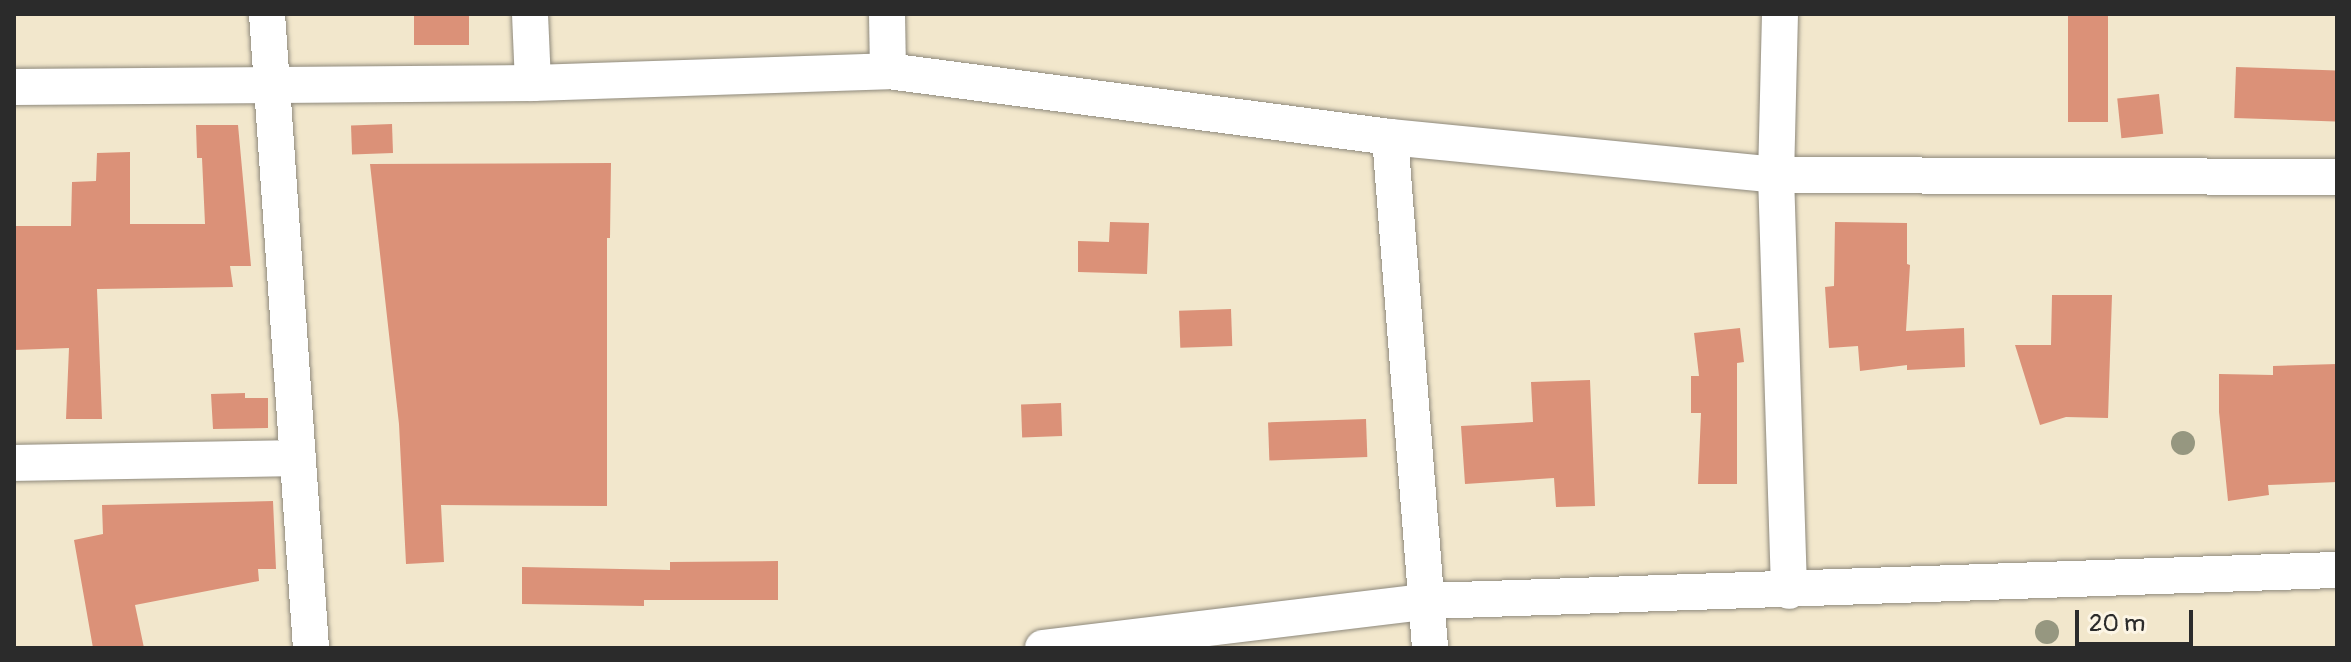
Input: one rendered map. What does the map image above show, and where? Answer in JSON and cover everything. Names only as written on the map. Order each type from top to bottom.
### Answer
[{"type":"street","points":[[267,14],[311,648]]},
{"type":"street","points":[[530,14],[533,83]]},
{"type":"street","points":[[887,14],[888,71]]},
{"type":"street","points":[[1780,14],[1776,175],[1789,591]]},
{"type":"street","points":[[14,87],[533,83],[888,71],[1390,137],[1776,175],[2337,177]]},
{"type":"street","points":[[1390,137],[1429,601],[1430,648]]},
{"type":"street","points":[[14,463],[298,458]]},
{"type":"street","points":[[1043,648],[1429,601],[2337,570]]},
{"type":"building","points":[[414,14],[469,14],[469,45],[414,45]]},
{"type":"building","points":[[2068,14],[2108,14],[2108,122],[2068,122]]},
{"type":"building","points":[[2236,67],[2337,71],[2335,121],[2234,118]]},
{"type":"building","points":[[2159,94],[2163,134],[2121,138],[2117,98]]},
{"type":"building","points":[[392,124],[393,153],[352,154],[351,125]]},
{"type":"building","points":[[196,125],[238,125],[251,266],[230,266],[233,287],[97,289],[102,419],[66,419],[69,348],[14,350],[14,226],[71,226],[72,182],[96,181],[97,153],[130,152],[130,224],[205,224],[202,158],[197,158]]},
{"type":"building","points":[[611,163],[610,238],[607,238],[607,506],[441,505],[444,562],[406,564],[399,424],[370,164]]},
{"type":"building","points":[[1110,222],[1149,223],[1147,274],[1078,272],[1078,241],[1109,242]]},
{"type":"building","points":[[1835,222],[1907,223],[1907,264],[1910,265],[1906,331],[1964,328],[1965,367],[1907,370],[1907,365],[1860,371],[1858,346],[1829,348],[1825,287],[1834,286]]},
{"type":"building","points":[[2052,295],[2112,295],[2108,418],[2066,417],[2040,425],[2015,345],[2051,345]]},
{"type":"building","points":[[1231,309],[1232,346],[1180,348],[1179,311]]},
{"type":"building","points":[[1740,328],[1744,362],[1737,363],[1737,484],[1698,484],[1701,413],[1691,413],[1691,376],[1699,376],[1694,333]]},
{"type":"building","points":[[2337,364],[2337,482],[2268,485],[2269,495],[2228,501],[2219,412],[2219,374],[2273,375],[2273,366]]},
{"type":"building","points":[[1590,380],[1595,506],[1556,507],[1554,478],[1465,484],[1461,426],[1533,422],[1531,382]]},
{"type":"building","points":[[245,393],[245,398],[268,398],[268,428],[213,429],[211,394]]},
{"type":"building","points":[[1061,403],[1062,436],[1022,437],[1021,404]]},
{"type":"building","points":[[1366,419],[1367,457],[1269,460],[1268,422]]},
{"type":"building","points":[[273,501],[276,569],[258,569],[259,581],[135,605],[144,648],[93,648],[74,540],[103,534],[102,505]]},
{"type":"building","points":[[778,561],[778,600],[644,600],[644,606],[522,604],[522,567],[670,570],[670,562]]}]
